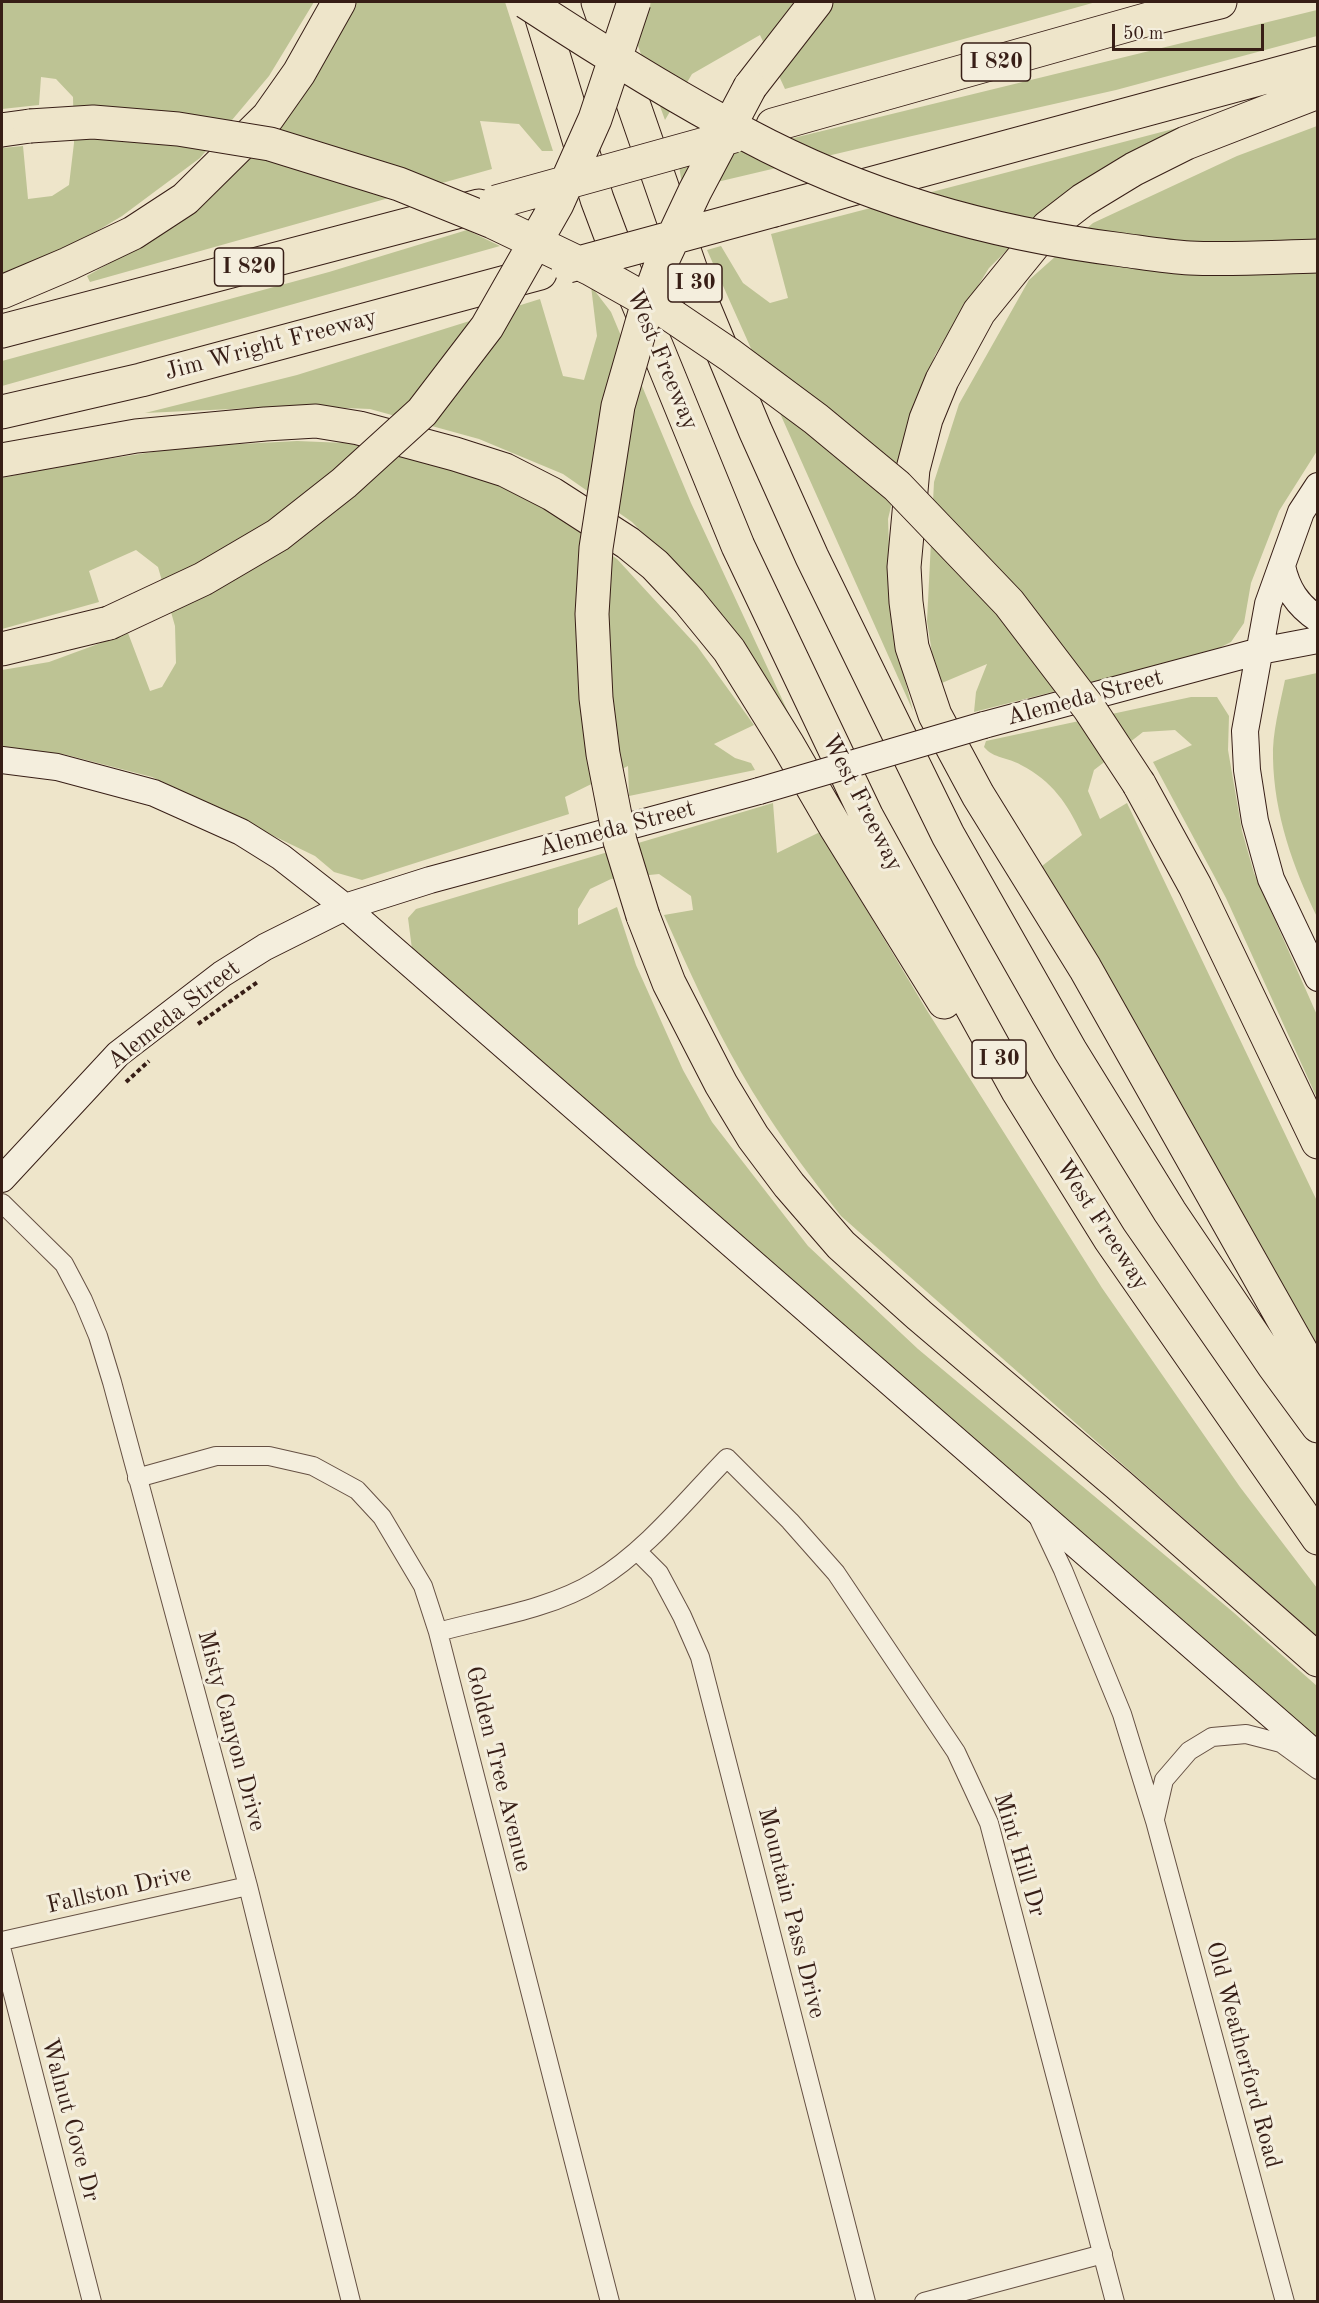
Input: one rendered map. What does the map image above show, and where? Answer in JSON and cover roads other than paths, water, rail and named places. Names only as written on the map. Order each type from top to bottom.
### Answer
[{"type":"highway","points":[[2,292],[69,264],[132,233],[184,199],[268,117],[299,73],[339,2]]},
{"type":"highway","points":[[526,2],[610,57],[749,136],[843,179],[893,197],[1003,231],[1085,246],[1190,258],[1317,256]]},
{"type":"highway","name":"West Freeway","points":[[537,2],[597,199],[621,263],[738,546],[867,817],[1017,1091],[1110,1239],[1317,1538]]},
{"type":"highway","name":"I 30","points":[[598,2],[703,305],[755,430],[812,557],[948,835],[1070,1050],[1170,1212],[1317,1426]]},
{"type":"highway","points":[[2,649],[109,623],[203,579],[278,535],[344,483],[422,412],[487,327],[557,204],[595,119],[634,2]]},
{"type":"highway","points":[[816,2],[750,87],[695,191],[663,259],[650,295],[618,406],[596,548],[592,614],[596,698],[603,754],[620,841],[643,916],[669,983],[721,1084],[753,1137],[789,1185],[841,1245],[919,1315],[1128,1492],[1317,1659]]},
{"type":"highway","name":"I 820","points":[[2,330],[496,202],[1137,22],[1220,2]]},
{"type":"highway","name":"Jim Wright Freeway","points":[[2,412],[141,380],[1317,63]]},
{"type":"highway","points":[[1317,92],[1186,143],[1134,169],[1083,200],[1048,227],[979,312],[942,380],[926,419],[913,469],[904,567],[912,647],[935,715],[978,795],[1085,968],[1317,1380]]},
{"type":"highway","points":[[16,128],[93,122],[178,129],[270,144],[399,184],[493,222],[591,269],[662,309],[730,355],[816,419],[897,486],[1009,603],[1089,708],[1139,784],[1195,886],[1317,1142]]},
{"type":"highway","points":[[2,460],[136,436],[316,421],[359,428],[475,460],[505,470],[569,504],[628,543],[655,565],[689,601],[729,650],[955,1021],[989,1072],[1017,1091]]},
{"type":"main road","points":[[1317,486],[1301,512],[1268,604],[1245,731],[1247,770],[1255,821],[1271,879],[1317,978]]},
{"type":"main road","points":[[1282,566],[1286,585],[1294,598],[1317,619]]},
{"type":"main road","name":"Alemeda Street","points":[[2,1179],[118,1054],[222,974],[265,947],[345,907],[430,880],[759,791],[984,725],[1260,651],[1317,640]]},
{"type":"main road","points":[[2,760],[57,767],[154,793],[241,832],[281,857],[345,907],[1317,1756]]},
{"type":"street","name":"Misty Canyon Drive","points":[[2,1203],[63,1264],[83,1300],[98,1336],[248,1886],[351,2301]]},
{"type":"street","name":"Golden Tree Avenue","points":[[137,1478],[216,1456],[269,1456],[313,1466],[357,1490],[381,1517],[423,1586],[438,1632],[610,2301]]},
{"type":"street","name":"Mint Hill Dr","points":[[637,1551],[727,1458],[790,1521],[836,1573],[956,1752],[989,1823],[1115,2301]]},
{"type":"street","name":"Old Weatherford Road","points":[[1035,1511],[1063,1570],[1122,1714],[1155,1821],[1285,2301]]},
{"type":"street","points":[[438,1632],[551,1602],[596,1582],[637,1551]]},
{"type":"street","name":"Mountain Pass Drive","points":[[637,1551],[659,1573],[682,1616],[700,1657],[866,2301]]},
{"type":"street","name":"Old Weatherford Road","points":[[1155,1821],[1164,1780],[1189,1751],[1212,1737],[1246,1734],[1281,1743],[1317,1770]]},
{"type":"street","name":"Fallston Drive","points":[[2,1941],[248,1886]]},
{"type":"street","name":"Walnut Cove Dr","points":[[2,1951],[92,2301]]},
{"type":"street","points":[[924,2301],[1103,2254]]}]
